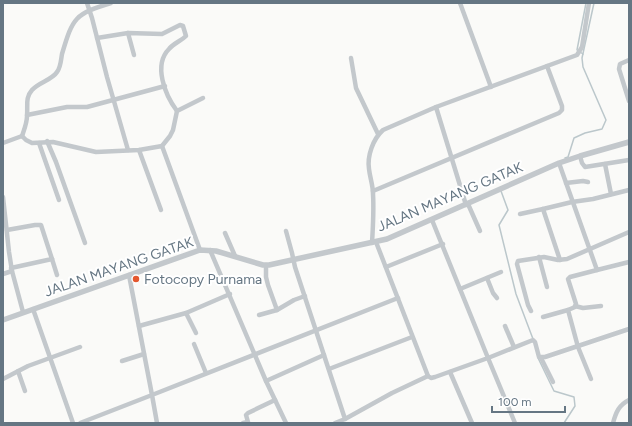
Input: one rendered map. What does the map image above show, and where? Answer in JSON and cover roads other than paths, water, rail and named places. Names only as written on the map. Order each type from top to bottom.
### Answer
[{"type":"street","points":[[87,3],[128,150]]},
{"type":"street","points":[[22,136],[27,116],[26,101],[29,94],[57,72],[65,44],[78,17],[90,10],[112,3]]},
{"type":"street","points":[[460,3],[491,87]]},
{"type":"street","points":[[428,376],[386,267],[374,243],[373,191],[369,168],[373,145],[378,134],[387,127],[436,107],[574,57],[579,53],[582,47],[589,3]]},
{"type":"street","points":[[22,136],[30,142],[56,142],[96,152],[138,150],[162,146],[170,136],[173,130],[175,109],[160,70],[162,59],[170,47],[186,36],[183,26],[180,25],[162,34],[128,33],[97,38]]},
{"type":"street","points":[[128,33],[134,55]]},
{"type":"street","points":[[351,58],[356,88],[378,134]]},
{"type":"street","points":[[629,60],[620,64],[619,69],[629,101]]},
{"type":"street","points":[[373,191],[561,112],[562,106],[547,66]]},
{"type":"street","points":[[27,116],[67,107],[87,107],[165,86]]},
{"type":"street","points":[[175,109],[203,98]]},
{"type":"street","points":[[436,107],[467,205],[480,231]]},
{"type":"street","points":[[3,143],[22,136]]},
{"type":"street","points":[[47,142],[56,162],[85,243]]},
{"type":"street","name":"JALAN MAYANG GATAK","points":[[3,320],[200,250],[210,250],[266,265],[294,261],[374,243],[390,238],[467,205],[559,163],[629,142]]},
{"type":"street","points":[[39,143],[59,200]]},
{"type":"street","points":[[162,146],[200,250]]},
{"type":"street","points":[[138,150],[161,210]]},
{"type":"street","points":[[580,156],[585,167],[629,160]]},
{"type":"street","points":[[46,164],[56,162]]},
{"type":"street","points":[[559,163],[597,270]]},
{"type":"street","points":[[605,164],[611,194]]},
{"type":"street","points":[[566,183],[583,181],[588,182]]},
{"type":"street","points":[[520,214],[629,190]]},
{"type":"street","points":[[3,197],[4,220],[7,230],[11,269],[22,312]]},
{"type":"street","points":[[543,209],[560,260]]},
{"type":"street","points":[[432,220],[515,423]]},
{"type":"street","points":[[7,230],[35,224],[41,225],[57,274]]},
{"type":"street","points":[[286,231],[295,267],[345,419]]},
{"type":"street","points":[[531,311],[527,302],[517,263],[522,260],[540,257],[560,260],[567,259],[629,232]]},
{"type":"street","points":[[225,233],[235,256]]},
{"type":"street","points":[[386,267],[443,244]]},
{"type":"street","points":[[210,250],[230,294],[254,354],[286,423]]},
{"type":"street","points":[[540,257],[547,286]]},
{"type":"street","points":[[3,274],[11,269],[52,259]]},
{"type":"street","points":[[575,306],[568,279],[629,262]]},
{"type":"street","points":[[266,265],[266,278],[277,310]]},
{"type":"street","points":[[460,289],[501,272]]},
{"type":"street","points":[[130,275],[157,423]]},
{"type":"street","points":[[487,278],[493,293],[498,298]]},
{"type":"street","points":[[139,326],[186,313],[230,294]]},
{"type":"street","points":[[259,316],[277,310],[294,300],[305,296]]},
{"type":"street","points":[[80,423],[398,298]]},
{"type":"street","points":[[543,317],[568,310],[575,306],[583,308],[601,306]]},
{"type":"street","points":[[34,309],[73,423]]},
{"type":"street","points":[[568,310],[578,347],[591,379]]},
{"type":"street","points":[[186,313],[196,333]]},
{"type":"street","points":[[505,326],[514,347]]},
{"type":"street","points":[[541,358],[629,329]]},
{"type":"street","points":[[329,369],[412,337]]},
{"type":"street","points":[[335,423],[428,376],[430,378],[450,372],[533,340],[535,342],[539,357],[541,358],[553,382]]},
{"type":"street","points":[[194,344],[206,373]]},
{"type":"street","points":[[3,379],[18,371],[80,347]]},
{"type":"street","points":[[122,361],[144,354]]},
{"type":"street","points":[[266,381],[324,355]]},
{"type":"street","points":[[18,371],[26,391]]},
{"type":"street","points":[[450,372],[472,423]]},
{"type":"street","points":[[246,422],[247,414],[275,400]]},
{"type":"street","points":[[613,423],[620,406],[629,400]]},
{"type":"waterway","points":[[583,54],[577,50],[586,3]]},
{"type":"waterway","points":[[565,158],[568,157],[574,138],[585,133],[602,129],[606,120],[583,67],[582,58],[594,3]]},
{"type":"waterway","points":[[501,191],[508,210],[499,225],[516,294],[533,339]]},
{"type":"waterway","points":[[538,358],[554,391],[574,397],[575,406],[564,423]]},
{"type":"place","name":"Fotocopy Purnama","points":[[136,279]]}]
